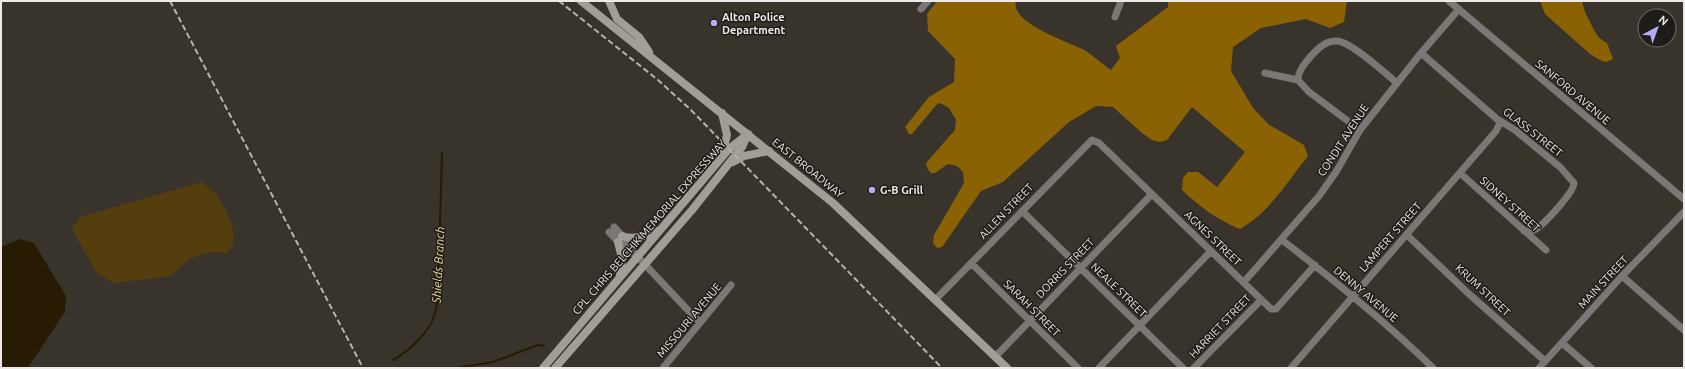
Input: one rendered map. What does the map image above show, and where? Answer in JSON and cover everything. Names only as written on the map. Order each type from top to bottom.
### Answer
[{"type":"main road","name":"EAST BROADWAY","points":[[581,1],[833,203],[936,299],[1007,368]]},
{"type":"main road","points":[[609,1],[612,12],[617,19],[639,37],[654,59]]},
{"type":"main road","points":[[720,160],[727,135],[721,113]]},
{"type":"main road","name":"CPL. CHRIS BELCHIK MEMORIAL EXPRESSWAY","points":[[543,368],[619,277],[734,144],[748,134]]},
{"type":"main road","name":"CPL. CHRIS BELCHIK MEMORIAL EXPRESSWAY","points":[[555,368],[728,165],[742,147],[748,134]]},
{"type":"main road","points":[[728,165],[744,156],[769,151]]},
{"type":"main road","points":[[619,277],[622,258],[620,239],[641,237],[660,229]]},
{"type":"street","points":[[921,9],[928,1]]},
{"type":"street","points":[[1115,17],[1121,1]]},
{"type":"street","name":"SANFORD AVENUE","points":[[1449,1],[1684,198]]},
{"type":"street","name":"CONDIT AVENUE","points":[[1244,282],[1282,240],[1328,184],[1360,130],[1421,53],[1459,9]]},
{"type":"street","points":[[1298,80],[1300,72],[1312,55],[1325,44],[1338,41],[1349,45],[1397,83]]},
{"type":"street","name":"GLASS STREET","points":[[1421,53],[1498,120],[1515,130],[1560,167],[1574,183],[1572,190],[1546,219],[1533,230],[1524,231]]},
{"type":"street","points":[[1265,73],[1298,80],[1309,92],[1360,130]]},
{"type":"street","name":"LAMPERT STREET","points":[[1291,368],[1499,127],[1498,120]]},
{"type":"street","name":"AGNES STREET","points":[[1094,140],[1271,309],[1276,309],[1315,265]]},
{"type":"street","name":"ALLEN STREET","points":[[936,299],[1089,142],[1094,140]]},
{"type":"street","name":"SIDNEY STREET","points":[[1460,173],[1520,229],[1546,250]]},
{"type":"street","name":"DORRIS STREET","points":[[995,357],[1152,194]]},
{"type":"street","name":"NEALE STREET","points":[[1022,211],[1183,368]]},
{"type":"street","name":"MAIN STREET","points":[[1539,368],[1622,276],[1683,215]]},
{"type":"street","points":[[611,230],[700,322]]},
{"type":"street","name":"KRUM STREET","points":[[1407,235],[1469,294],[1545,361]]},
{"type":"street","name":"DENNY AVENUE","points":[[1282,240],[1315,265],[1390,328],[1433,368]]},
{"type":"street","points":[[1099,368],[1211,251]]},
{"type":"street","name":"SARAH STREET","points":[[971,263],[1078,368]]},
{"type":"street","points":[[1622,276],[1684,330]]},
{"type":"street","name":"MISSOURI AVENUE","points":[[663,368],[731,285]]},
{"type":"street","name":"HARRIET STREET","points":[[1194,368],[1261,300]]},
{"type":"street","points":[[1562,343],[1591,368]]},
{"type":"shaded area","points":[[937,1],[1016,1],[1017,9],[1022,17],[1032,25],[1086,51],[1111,70],[1120,58],[1116,46],[1168,7],[1168,1],[1347,1],[1344,22],[1330,28],[1306,19],[1261,28],[1233,47],[1231,71],[1253,108],[1268,124],[1304,145],[1308,156],[1269,206],[1240,229],[1209,212],[1182,190],[1183,178],[1188,172],[1198,172],[1217,187],[1245,152],[1192,107],[1167,140],[1160,142],[1152,140],[1142,133],[1113,107],[1096,106],[1069,122],[1003,182],[981,191],[942,247],[937,248],[933,243],[934,235],[964,183],[963,172],[957,166],[948,164],[935,173],[931,173],[927,168],[926,163],[955,130],[956,120],[949,108],[938,103],[912,134],[909,134],[905,127],[929,97],[954,82],[955,59],[928,31],[927,14]]},
{"type":"shaded area","points":[[1540,1],[1582,1],[1585,12],[1594,30],[1599,38],[1607,43],[1613,59],[1606,62],[1590,54],[1545,14]]},
{"type":"shaded area","points":[[202,182],[222,203],[232,226],[233,241],[231,248],[227,253],[212,252],[191,258],[170,276],[113,283],[96,272],[71,227],[83,216]]},
{"type":"shaded area","points":[[20,239],[34,243],[66,296],[65,312],[28,368],[1,368],[1,247]]},
{"type":"waterway","name":"Shields Branch","points":[[393,360],[418,341],[428,328],[436,311],[438,292],[442,152]]},
{"type":"waterway","points":[[456,368],[493,362],[538,345],[544,346]]},
{"type":"railway","points":[[170,1],[363,368]]},
{"type":"railway","points":[[559,1],[658,80],[691,110],[942,368]]},
{"type":"place","name":"Alton Police Department","points":[[714,23]]},
{"type":"place","name":"G-B Grill","points":[[872,190]]}]
